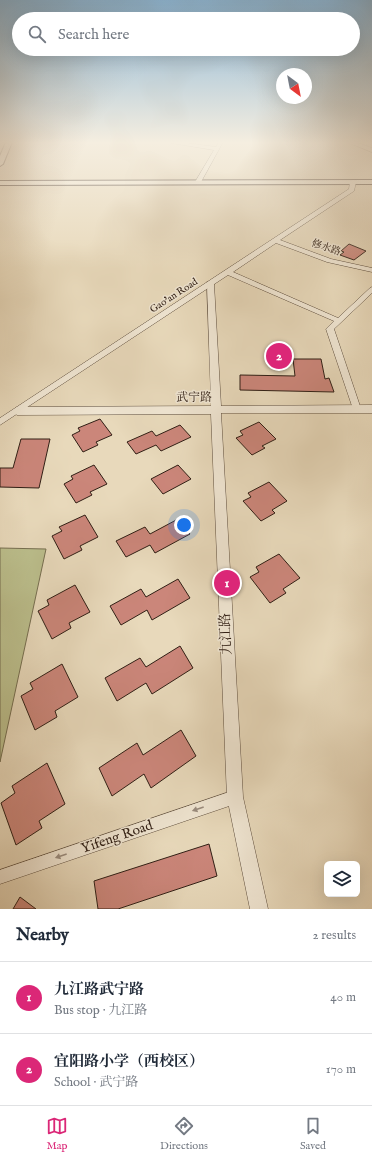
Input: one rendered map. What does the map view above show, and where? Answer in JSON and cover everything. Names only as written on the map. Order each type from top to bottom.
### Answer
[{"type":"street","name":"Gao'an Road","points":[[0,422],[352,190],[353,184]]},
{"type":"street","name":"修水路","points":[[276,241],[329,261],[372,270]]},
{"type":"street","points":[[228,272],[339,321]]},
{"type":"street","name":"九江路","points":[[210,284],[234,797],[259,909]]},
{"type":"street","points":[[357,409],[330,330],[372,289]]},
{"type":"street","name":"武宁路","points":[[17,412],[372,409]]},
{"type":"street","name":"Yifeng Road","points":[[0,877],[234,797]]},
{"type":"green space","points":[[0,548],[46,549],[0,762]]},
{"type":"building","points":[[349,244],[366,251],[354,260],[340,255],[344,252],[341,251]]},
{"type":"building","points":[[293,359],[321,359],[325,379],[329,378],[334,392],[240,390],[240,375],[295,376]]},
{"type":"building","points":[[100,419],[112,435],[96,442],[98,445],[83,452],[72,435],[80,431],[78,428]]},
{"type":"building","points":[[259,422],[276,439],[262,446],[265,448],[252,455],[236,438],[243,435],[240,431]]},
{"type":"building","points":[[180,425],[191,437],[161,451],[156,445],[136,454],[127,442],[152,431],[156,436]]},
{"type":"building","points":[[21,439],[50,439],[39,488],[0,487],[0,468],[13,468]]},
{"type":"building","points":[[94,465],[107,484],[90,492],[92,495],[76,503],[64,484],[73,479],[71,476]]},
{"type":"building","points":[[178,465],[191,479],[163,494],[151,479]]},
{"type":"building","points":[[269,482],[287,501],[272,510],[275,513],[261,521],[243,501],[251,497],[248,493]]},
{"type":"building","points":[[85,515],[98,537],[80,546],[82,550],[64,559],[52,536],[62,531],[59,527]]},
{"type":"building","points":[[178,519],[190,534],[155,553],[150,545],[126,557],[116,541],[145,527],[150,534]]},
{"type":"building","points":[[279,554],[300,578],[283,589],[286,593],[270,603],[250,577],[259,572],[256,567]]},
{"type":"building","points":[[178,579],[190,598],[152,620],[147,610],[121,625],[110,606],[141,589],[146,597]]},
{"type":"building","points":[[75,585],[90,612],[69,623],[71,628],[52,639],[38,611],[49,605],[47,600]]},
{"type":"building","points":[[180,646],[193,668],[152,694],[146,683],[117,701],[105,678],[140,658],[146,667]]},
{"type":"building","points":[[62,664],[78,697],[55,711],[57,717],[35,730],[21,696],[33,689],[30,683]]},
{"type":"building","points":[[181,730],[196,756],[151,788],[144,774],[112,796],[99,768],[137,743],[143,755]]},
{"type":"building","points":[[47,763],[65,804],[39,821],[42,828],[16,845],[1,803],[15,793],[12,786]]},
{"type":"building","points":[[209,844],[217,876],[118,909],[98,909],[94,881]]},
{"type":"building","points":[[20,897],[36,909],[13,909]]},
{"type":"place","name":"宜阳路小学（西校区）","points":[[279,356]]},
{"type":"place","name":"九江路武宁路","points":[[227,583]]}]
